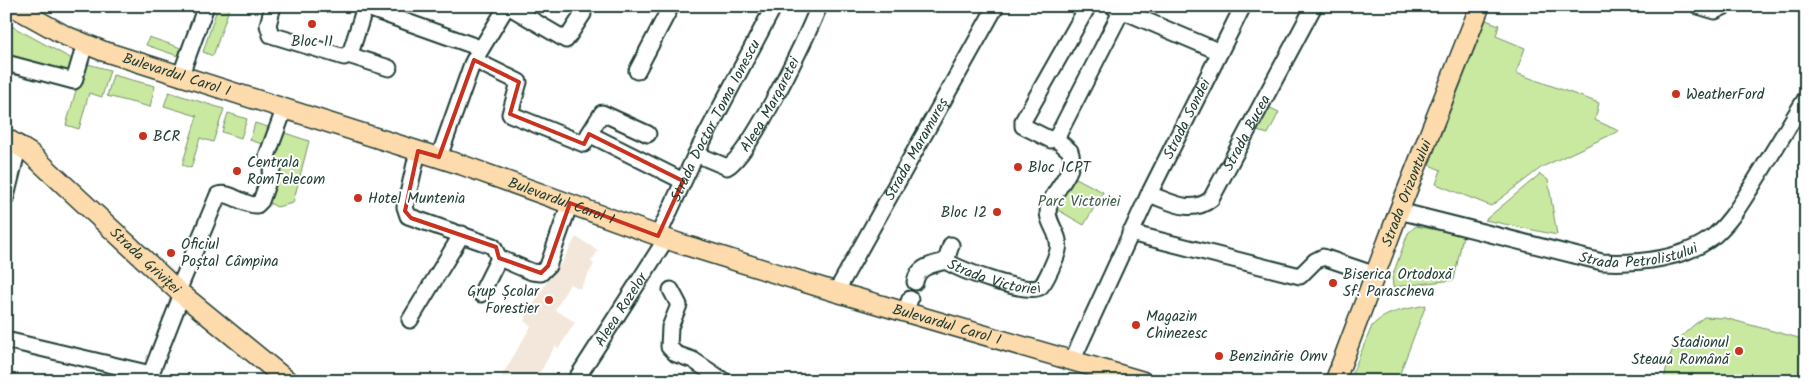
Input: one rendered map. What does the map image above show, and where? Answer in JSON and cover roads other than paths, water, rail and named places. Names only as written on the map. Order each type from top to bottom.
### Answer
[{"type":"main road","name":"Bulevardul Carol I","points":[[12,6],[85,44],[180,77],[439,157],[662,237],[836,292],[907,306],[1118,377],[1142,381]]},
{"type":"main road","name":"Strada Orizontului","points":[[1336,381],[1399,211],[1480,6]]},
{"type":"main road","name":"Strada Griviței","points":[[13,141],[180,293],[288,381]]},
{"type":"street","points":[[180,77],[206,6]]},
{"type":"street","points":[[273,6],[268,25],[271,35],[339,57],[348,55],[388,68]]},
{"type":"street","points":[[439,157],[477,54],[508,6],[566,40],[583,14]]},
{"type":"street","points":[[637,71],[671,6]]},
{"type":"street","name":"Strada Doctor Toma Ionescu","points":[[662,237],[682,182],[774,6]]},
{"type":"street","name":"Aleea Margaretei","points":[[696,154],[728,167],[741,156],[820,6]]},
{"type":"street","name":"Strada Maramureș","points":[[836,292],[996,6]]},
{"type":"street","points":[[1088,6],[1023,121],[1023,126],[1044,139],[1051,140],[1055,138],[1117,8],[1220,52]]},
{"type":"street","name":"Strada Sondei","points":[[1072,361],[1130,233],[1243,6]]},
{"type":"street","name":"Strada Bucea","points":[[1149,194],[1185,208],[1197,207],[1211,199],[1314,6]]},
{"type":"street","points":[[1698,6],[1715,11],[1725,6]]},
{"type":"street","points":[[348,55],[363,7],[477,54],[519,82],[510,114],[584,144],[602,113],[648,134]]},
{"type":"street","points":[[6,62],[74,81],[85,44]]},
{"type":"street","name":"Strada Petrolistului","points":[[1399,211],[1602,262],[1636,262],[1670,255],[1705,242],[1723,227],[1801,110],[1806,98]]},
{"type":"street","points":[[6,340],[150,378],[218,195],[226,195],[248,205],[257,205],[261,201],[272,170],[267,156],[284,110]]},
{"type":"street","points":[[589,134],[682,182]]},
{"type":"street","name":"Strada Victoriei","points":[[951,245],[946,261],[978,277],[1035,288],[1043,284],[1059,249],[1058,238],[1048,217],[1048,208],[1072,163],[1070,151],[1055,138]]},
{"type":"street","points":[[6,197],[13,141]]},
{"type":"street","points":[[418,151],[406,213],[411,218],[493,246],[499,258],[537,273],[545,270],[570,203]]},
{"type":"street","points":[[1130,233],[1300,276],[1315,261],[1323,257],[1376,276]]},
{"type":"street","points":[[410,320],[462,234]]},
{"type":"street","name":"Aleea Rozelor","points":[[575,381],[662,237]]},
{"type":"street","points":[[481,294],[499,258]]},
{"type":"street","points":[[915,282],[920,271],[927,266],[946,261]]},
{"type":"street","points":[[671,290],[679,304],[670,327],[669,347],[676,354],[693,360],[717,379]]},
{"type":"place","name":"Bloc 11","points":[[312,24]]},
{"type":"place","name":"WeatherFord","points":[[1676,94]]},
{"type":"place","name":"BCR","points":[[143,136]]},
{"type":"place","name":"Bloc ICPT","points":[[1018,167]]},
{"type":"place","name":"Centrala RomTelecom","points":[[237,171]]},
{"type":"place","name":"Hotel Muntenia","points":[[358,198]]},
{"type":"place","name":"Bloc 12","points":[[997,212]]},
{"type":"place","name":"Oficiul Poștal Câmpina","points":[[171,253]]},
{"type":"place","name":"Biserica Ortodoxă Sf. Parascheva","points":[[1333,283]]},
{"type":"place","name":"Grup Școlar Forestier","points":[[549,300]]},
{"type":"place","name":"Magazin Chinezesc","points":[[1136,325]]},
{"type":"place","name":"Stadionul Steaua Română","points":[[1739,351]]},
{"type":"place","name":"Benzinărie Omv","points":[[1219,356]]},
{"type":"park label","name":"Parc Victoriei","points":[[1079,201]]}]
